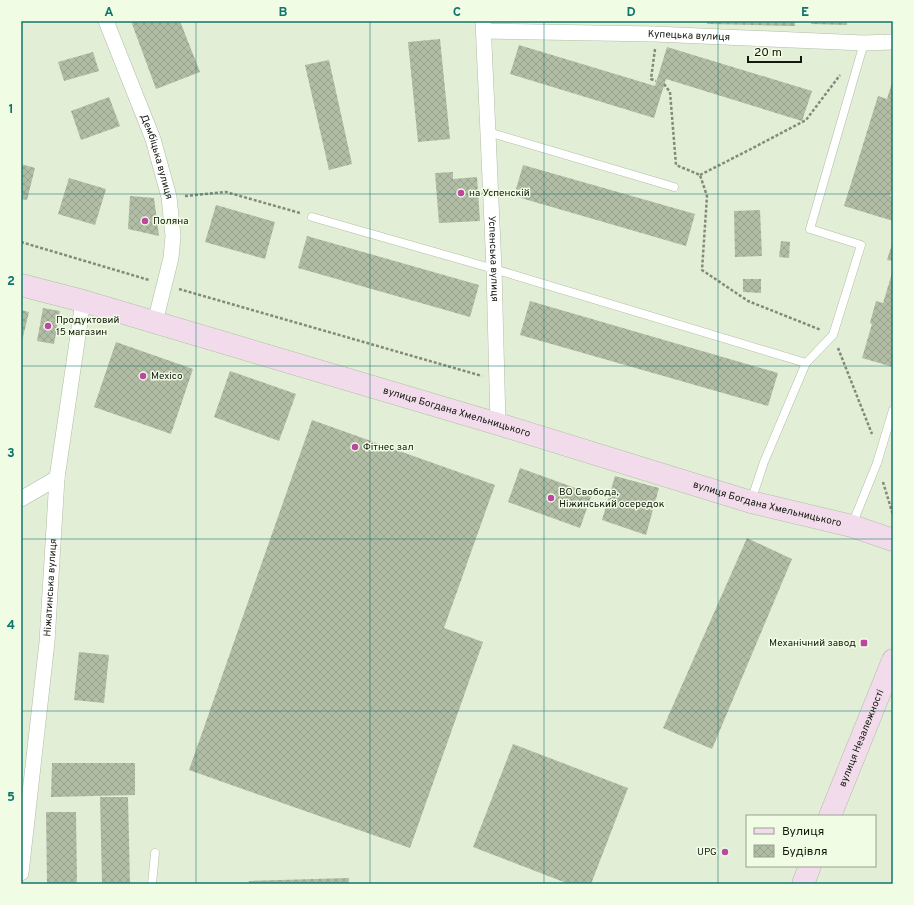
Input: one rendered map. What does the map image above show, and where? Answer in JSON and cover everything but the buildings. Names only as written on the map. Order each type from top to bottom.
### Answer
[{"type":"street","name":"Дембіцька вулиця","points":[[106,21],[153,139],[169,198],[173,236],[171,258],[154,322]]},
{"type":"street","name":"Купецька вулиця","points":[[484,26],[654,27],[864,43],[893,42]]},
{"type":"street","name":"Успенська вулиця","points":[[484,26],[494,269],[498,424]]},
{"type":"street","name":"вулиця Богдана Хмельницького","points":[[21,285],[154,322],[498,424],[751,502],[852,526],[893,540]]},
{"type":"street","name":"Ніжатинська вулиця","points":[[21,874],[47,642],[57,478],[83,302]]},
{"type":"street","points":[[21,500],[57,478]]},
{"type":"street","name":"вулиця Незалежності","points":[[830,815],[893,660]]},
{"type":"street","points":[[803,884],[810,867]]},
{"type":"lane","points":[[751,502],[764,462],[806,363],[833,335],[861,245],[810,229],[864,43]]},
{"type":"lane","points":[[488,132],[674,187]]},
{"type":"lane","points":[[312,217],[494,269],[806,363]]},
{"type":"lane","points":[[852,526],[877,463],[893,410]]},
{"type":"lane","points":[[152,884],[155,853]]},
{"type":"path","points":[[654,27],[656,49],[651,79],[656,81]]},
{"type":"path","points":[[700,175],[806,120],[842,73]]},
{"type":"path","points":[[664,84],[670,92],[676,164],[700,175],[707,196],[702,270],[748,301],[833,335],[872,433],[877,463],[893,515]]},
{"type":"path","points":[[169,198],[226,192],[312,217]]},
{"type":"path","points":[[21,242],[164,285],[497,380]]},
{"type":"place","name":"на Успенскій","points":[[461,193]]},
{"type":"place","name":"Поляна","points":[[145,221]]},
{"type":"place","name":"Продуктовий 15 магазин","points":[[48,326]]},
{"type":"place","name":"Mexico","points":[[143,376]]},
{"type":"place","name":"Фітнес зал","points":[[355,447]]},
{"type":"place","name":"ВО Свобода, Ніжинський осередок","points":[[551,498]]},
{"type":"place","name":"Механічний завод","points":[[864,643]]},
{"type":"place","name":"UPG","points":[[725,852]]}]
